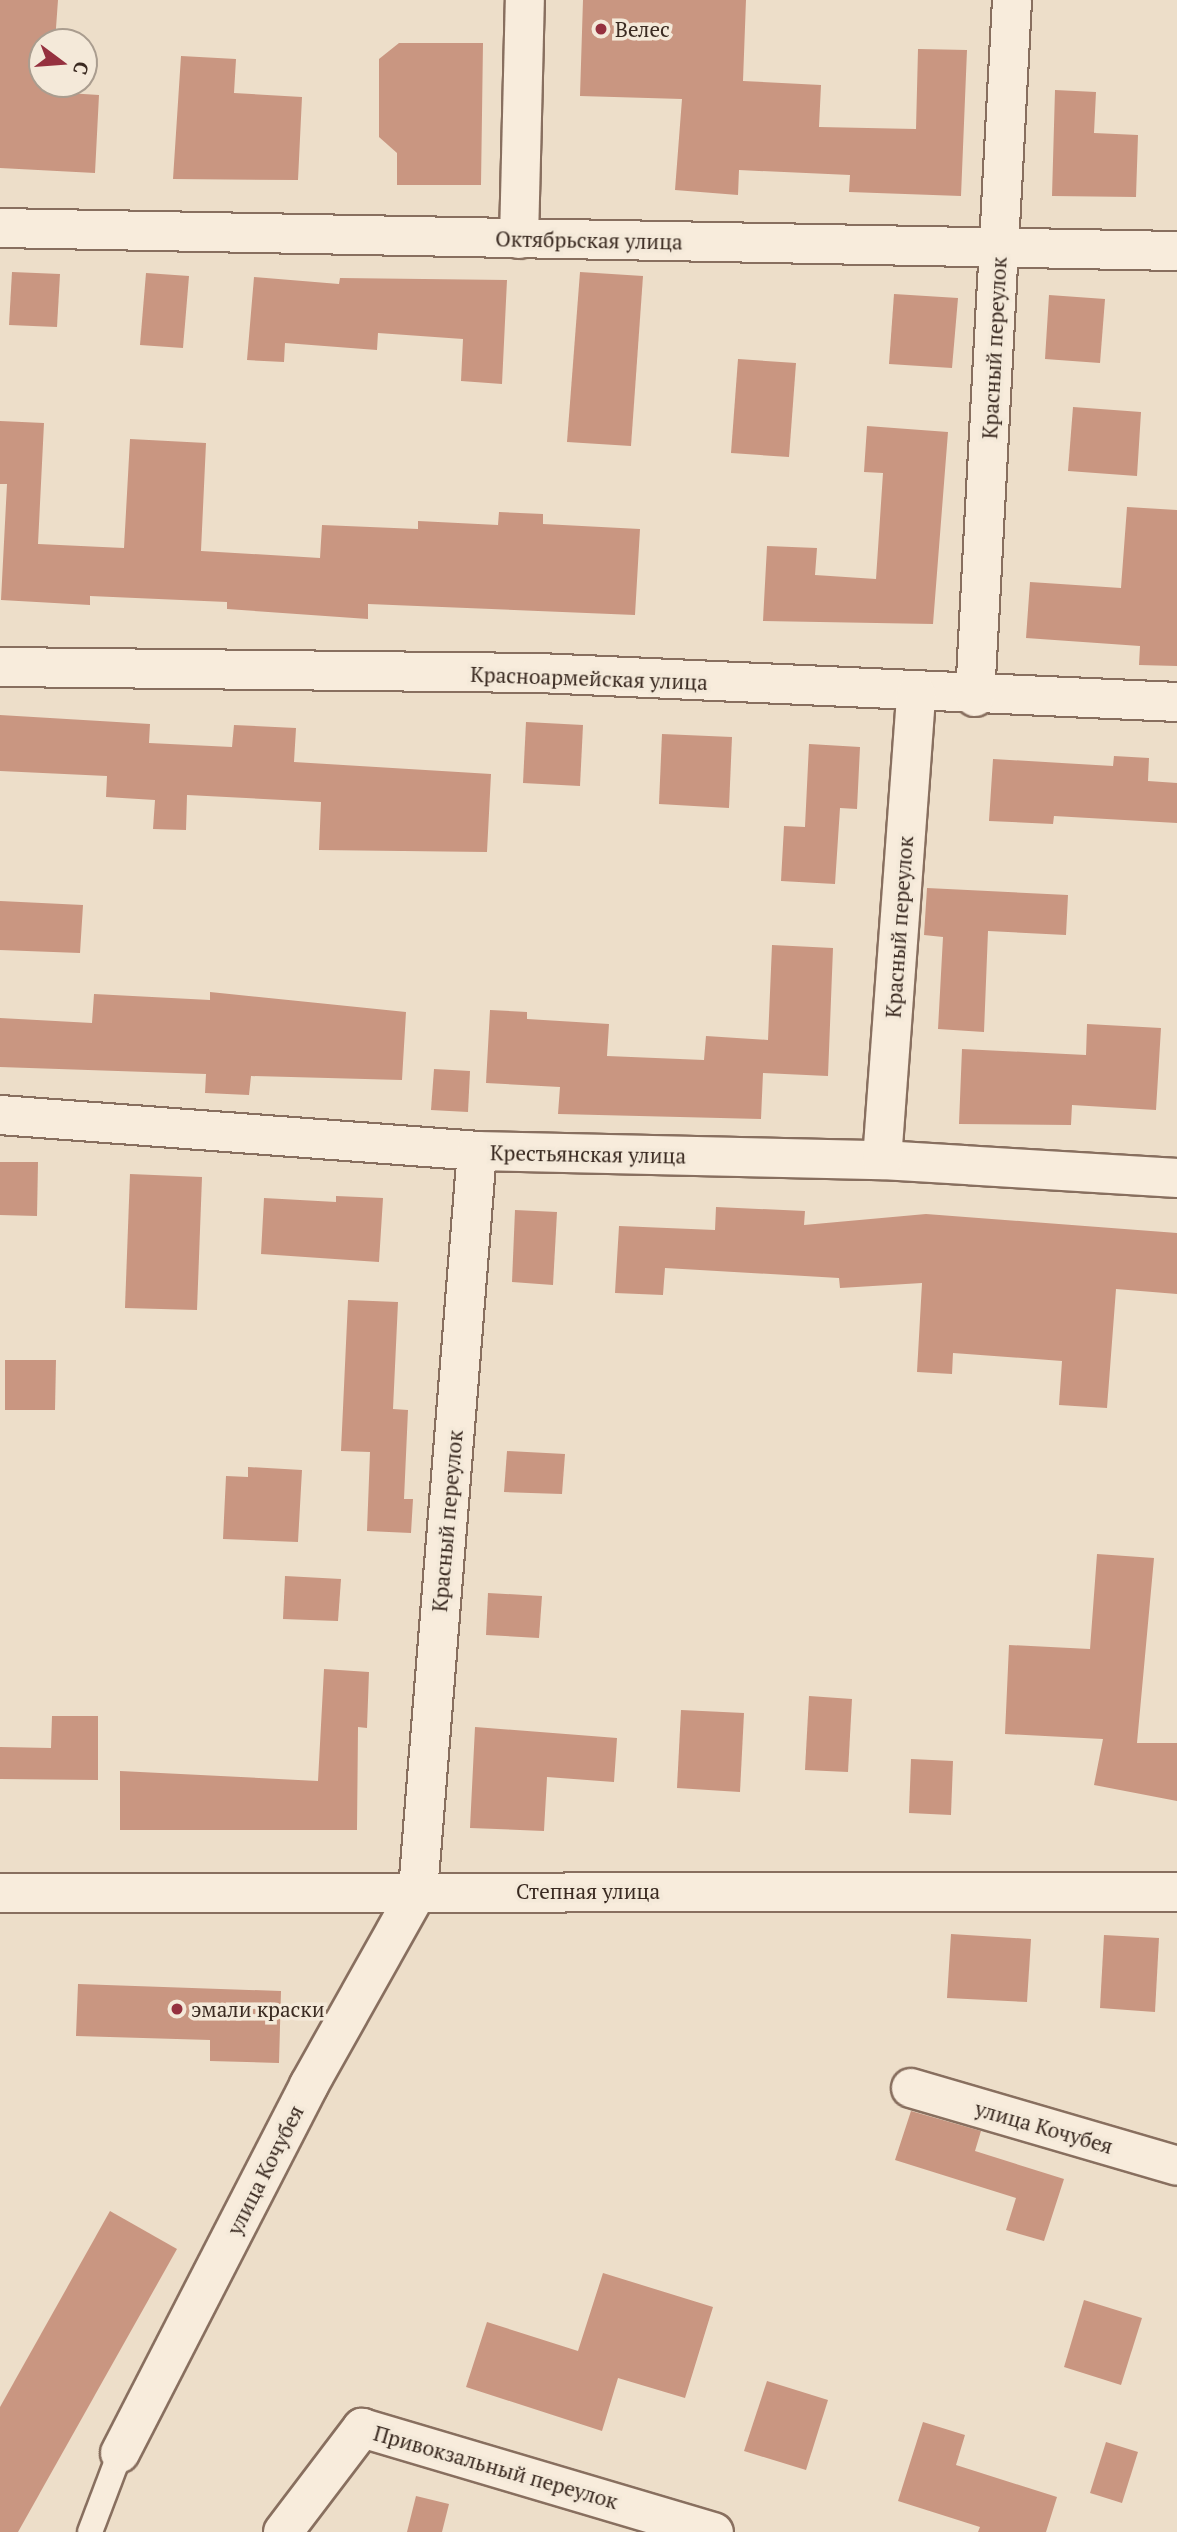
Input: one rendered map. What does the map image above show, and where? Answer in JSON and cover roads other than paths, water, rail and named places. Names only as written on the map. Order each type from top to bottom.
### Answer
[{"type":"street","points":[[519,239],[525,0]]},
{"type":"street","name":"Красный переулок","points":[[975,697],[1012,0]]},
{"type":"street","name":"Октябрьская улица","points":[[0,228],[519,239],[1000,244],[1177,251]]},
{"type":"street","name":"Красноармейская улица","points":[[0,667],[540,673],[975,697],[1177,702]]},
{"type":"street","name":"Красный переулок","points":[[882,1160],[916,694]]},
{"type":"street","name":"Крестьянская улица","points":[[0,1115],[477,1151],[882,1160],[1177,1178]]},
{"type":"street","name":"Красный переулок","points":[[418,1891],[477,1151]]},
{"type":"street","name":"улица Кочубея","points":[[120,2453],[309,2085],[418,1891]]},
{"type":"street","name":"Степная улица","points":[[0,1893],[1177,1892]]},
{"type":"street","name":"улица Кочубея","points":[[911,2088],[1177,2166]]},
{"type":"street","name":"Привокзальный переулок","points":[[283,2532],[362,2428],[714,2532]]},
{"type":"lane","points":[[90,2532],[120,2453]]},
{"type":"place","name":"Велес","points":[[601,29]]},
{"type":"place","name":"эмали краски","points":[[177,2009]]}]
